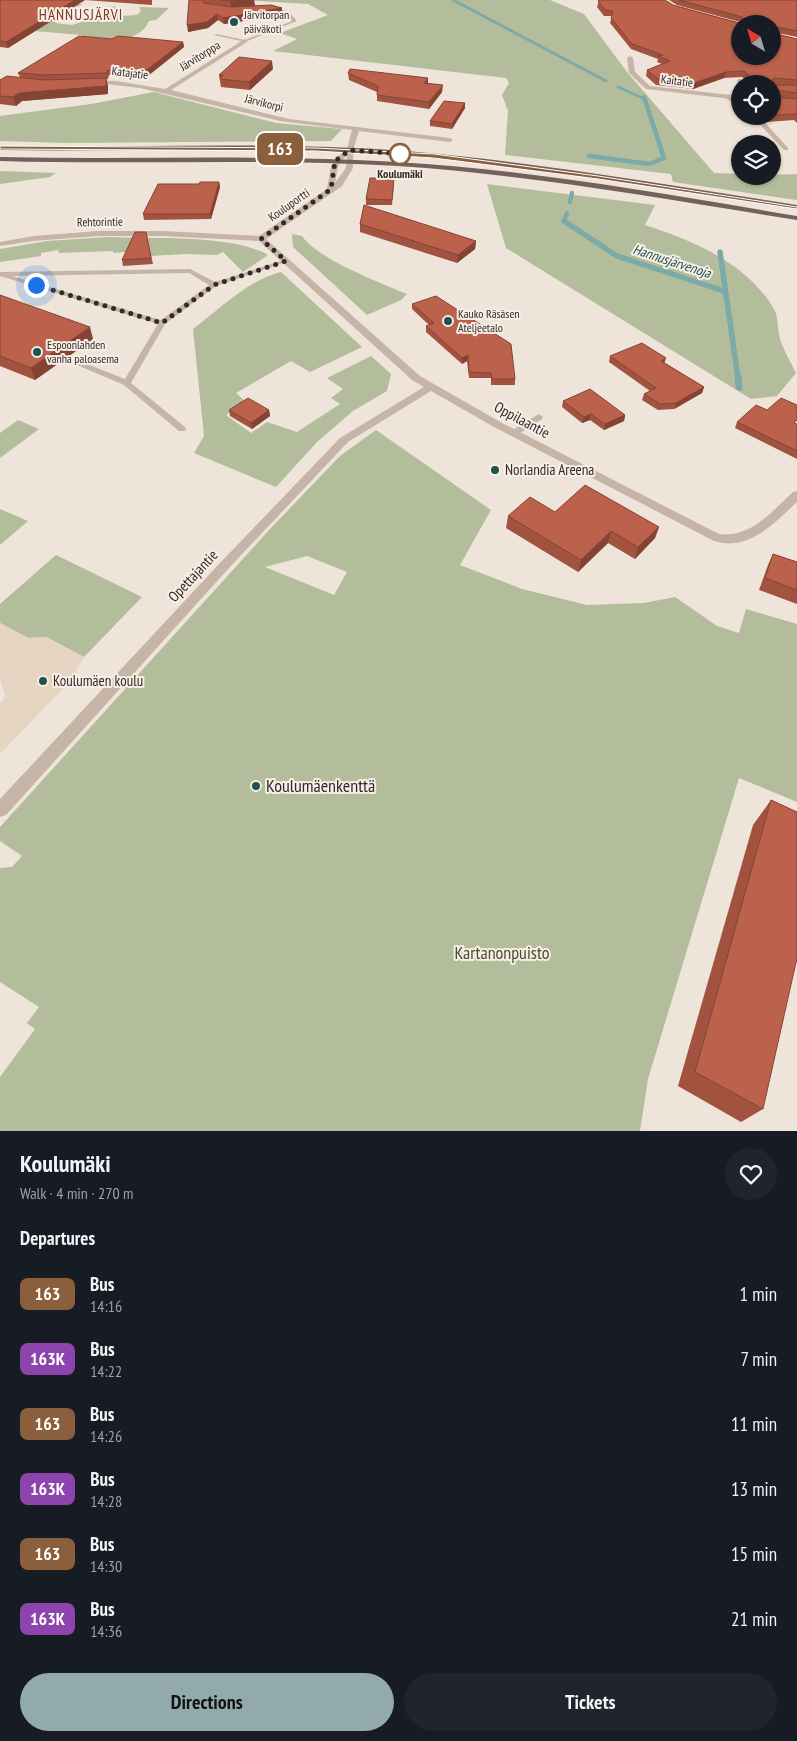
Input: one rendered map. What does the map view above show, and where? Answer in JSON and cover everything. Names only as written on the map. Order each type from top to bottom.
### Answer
[{"type":"main road","points":[[0,148],[350,150],[490,162],[797,207]]},
{"type":"main road","points":[[0,159],[335,161],[476,170],[647,193],[797,218]]},
{"type":"street","name":"Järvitorppa","points":[[167,90],[245,41]]},
{"type":"street","name":"Kaitatie","points":[[630,58],[632,72],[648,88],[731,97]]},
{"type":"street","name":"Katajatie","points":[[82,82],[114,82],[167,90]]},
{"type":"street","name":"Järvikorpi","points":[[167,90],[280,119],[450,140]]},
{"type":"street","points":[[763,125],[786,149]]},
{"type":"street","points":[[353,162],[350,150],[356,129]]},
{"type":"street","points":[[335,161],[350,150]]},
{"type":"street","name":"Kouluportti","points":[[331,189],[335,161]]},
{"type":"street","name":"Kouluportti","points":[[261,239],[339,184],[349,172],[353,162]]},
{"type":"street","name":"Rehtorintie","points":[[0,244],[49,236],[99,232],[261,239]]},
{"type":"street","name":"Oppilaantie","points":[[261,239],[408,372],[430,387],[514,433],[719,538],[744,537],[757,530],[797,495]]},
{"type":"street","name":"Opettajantie","points":[[0,810],[224,566],[344,440],[430,387]]},
{"type":"lane","points":[[216,35],[245,41],[295,22],[287,12],[259,9]]},
{"type":"lane","points":[[727,97],[731,99]]},
{"type":"lane","points":[[127,383],[162,323],[214,285],[286,261]]},
{"type":"lane","points":[[0,274],[190,271],[214,285]]},
{"type":"lane","points":[[0,274],[162,323]]},
{"type":"lane","points":[[74,362],[127,383],[182,429]]},
{"type":"lane","points":[[514,433],[539,417]]},
{"type":"green space","points":[[239,0],[550,0],[584,14],[627,72],[714,173],[731,174],[731,185],[781,185],[781,175],[797,174],[797,200],[673,182],[671,174],[505,155],[508,111],[502,95],[509,83],[506,78],[273,51],[297,39],[280,33],[328,15],[308,4]]},
{"type":"green space","points":[[46,3],[83,4],[74,8],[67,6],[58,15],[65,16],[55,23],[72,25],[85,21],[85,17],[104,11],[112,6],[122,8],[121,16],[137,15],[141,11],[139,7],[169,8],[156,20],[149,21],[138,34],[121,39],[84,39],[82,35],[10,29]]},
{"type":"green space","points":[[154,92],[276,123],[342,129],[331,141],[66,143],[0,141],[0,116],[91,104]]},
{"type":"green space","points":[[0,171],[56,173],[50,177],[0,184]]},
{"type":"green space","points":[[487,184],[655,205],[645,225],[681,238],[717,255],[734,266],[763,293],[776,313],[781,342],[796,373],[777,396],[751,399],[506,248]]},
{"type":"green space","points":[[292,234],[302,236],[310,245],[335,262],[407,294],[401,300],[367,315],[293,247]]},
{"type":"green space","points":[[107,237],[212,241],[252,248],[268,255],[243,272],[223,252],[217,255],[151,256],[150,250],[113,253],[113,251],[59,253],[58,250],[41,253],[41,256],[0,262],[0,249],[47,241]]},
{"type":"green space","points":[[281,272],[362,347],[310,372],[291,361],[236,393],[246,402],[226,415],[251,433],[267,422],[297,432],[340,404],[331,398],[343,389],[327,378],[371,356],[391,374],[387,391],[353,411],[317,442],[276,487],[194,453],[204,436],[193,329],[246,288],[257,281]]},
{"type":"green space","points":[[18,420],[39,429],[0,458],[0,433]]},
{"type":"green space","name":"Kartanonpuisto","points":[[376,430],[491,510],[460,565],[522,589],[587,605],[644,603],[675,597],[717,626],[739,633],[746,609],[797,624],[797,802],[739,778],[648,1079],[640,1131],[0,1131],[0,1077],[35,1029],[27,1023],[39,1007],[0,982],[0,868],[12,867],[22,856],[0,841],[0,827],[270,529],[340,456]],"holes":[[[307,556],[347,572],[334,595],[265,567]]]},
{"type":"green space","points":[[0,509],[28,521],[0,545]]},
{"type":"green space","points":[[56,555],[142,597],[84,657],[46,637],[28,638],[0,623],[0,604]]},
{"type":"shaded area","points":[[0,623],[28,638],[46,637],[84,657],[70,681],[0,754],[0,703],[4,699],[5,694],[0,679]]},
{"type":"building","points":[[0,0],[75,0],[6,42],[0,41]]},
{"type":"building","points":[[189,0],[203,0],[204,3],[231,7],[271,5],[282,8],[223,18],[217,14],[207,22],[187,25]]},
{"type":"building","points":[[665,0],[673,5],[731,21],[731,65],[781,65],[781,35],[797,39],[797,80],[781,79],[781,75],[748,75],[744,71],[726,72],[694,83],[658,79],[647,70],[670,61],[658,56],[663,55],[632,44],[611,18],[613,11],[605,10],[598,1]]},
{"type":"building","points":[[679,0],[797,0],[797,31],[781,28],[781,15],[735,15]]},
{"type":"building","points":[[79,36],[112,39],[118,36],[183,42],[143,73],[107,70],[107,73],[44,75],[18,73]]},
{"type":"building","points":[[239,57],[272,61],[249,82],[220,79],[223,75],[219,75]]},
{"type":"building","points":[[350,69],[428,78],[424,83],[443,85],[429,102],[377,95],[378,86],[348,73]]},
{"type":"building","points":[[7,76],[44,80],[106,78],[106,86],[19,93],[13,97],[0,96],[0,80]]},
{"type":"building","points":[[781,85],[797,85],[797,93],[781,91]]},
{"type":"building","points":[[781,98],[797,99],[796,114],[781,115]]},
{"type":"building","points":[[444,101],[465,103],[452,124],[430,121]]},
{"type":"building","points":[[370,178],[394,178],[392,200],[366,199]]},
{"type":"building","points":[[200,182],[219,182],[210,214],[143,214],[158,184],[199,184]]},
{"type":"building","points":[[364,205],[476,241],[458,255],[360,224]]},
{"type":"building","points":[[135,232],[146,232],[151,258],[122,260]]},
{"type":"building","name":"Espoonlahden vanha paloasema","points":[[0,295],[90,327],[31,368],[0,356]]},
{"type":"building","points":[[436,296],[511,344],[515,379],[492,379],[491,373],[469,372],[468,355],[462,358],[426,326],[434,323],[412,304]]},
{"type":"building","points":[[642,343],[666,358],[661,361],[704,387],[676,403],[660,404],[644,394],[656,388],[610,356]]},
{"type":"building","points":[[590,389],[625,415],[605,424],[591,414],[584,417],[563,401]]},
{"type":"building","points":[[248,398],[269,410],[251,423],[229,410]]},
{"type":"building","points":[[781,398],[797,405],[797,420],[794,423],[797,424],[797,451],[737,422],[756,405],[767,410]]},
{"type":"building","points":[[585,485],[659,527],[638,547],[611,531],[581,560],[508,516],[530,497],[555,512]]},
{"type":"building","points":[[773,554],[797,562],[797,590],[765,578]]},
{"type":"building","points":[[771,800],[797,812],[797,958],[763,1109],[695,1072]]},
{"type":"waterway","name":"Hannusjärvenoja","points":[[453,0],[606,81]]},
{"type":"waterway","name":"Hannusjärvenoja","points":[[618,87],[645,99]]},
{"type":"waterway","name":"Hannusjärvenoja","points":[[589,156],[649,164],[664,158],[645,99]]},
{"type":"waterway","name":"Hannusjärvenoja","points":[[570,202],[572,193]]},
{"type":"waterway","name":"Hannusjärvenoja","points":[[564,221],[567,213]]},
{"type":"waterway","name":"Hannusjärvenoja","points":[[564,221],[617,256],[724,291]]},
{"type":"waterway","name":"Hannusjärvenoja","points":[[720,252],[738,378]]},
{"type":"waterway","name":"Hannusjärvenoja","points":[[738,377],[739,387]]},
{"type":"bus line","name":"163","points":[[0,148],[73,150],[350,150],[434,156],[598,177],[797,207]]},
{"type":"place","name":"Järvitorpan päiväkoti","points":[[234,22]]},
{"type":"place","name":"Koulumäki","points":[[400,154]]},
{"type":"place","name":"Kauko Räsäsen Ateljeetalo","points":[[448,321]]},
{"type":"place","name":"Espoonlahden vanha paloasema","points":[[37,352]]},
{"type":"place","name":"Norlandia Areena","points":[[495,470]]},
{"type":"place","name":"Koulumäen koulu","points":[[43,681]]},
{"type":"place","name":"Koulumäenkenttä","points":[[256,786]]},
{"type":"district","name":"HANNUSJÄRVI","points":[[81,15]]},
{"type":"route","points":[[36,285],[162,323],[214,285],[286,261],[261,239],[331,189],[331,172],[335,161],[350,150],[403,154],[400,154]]}]
